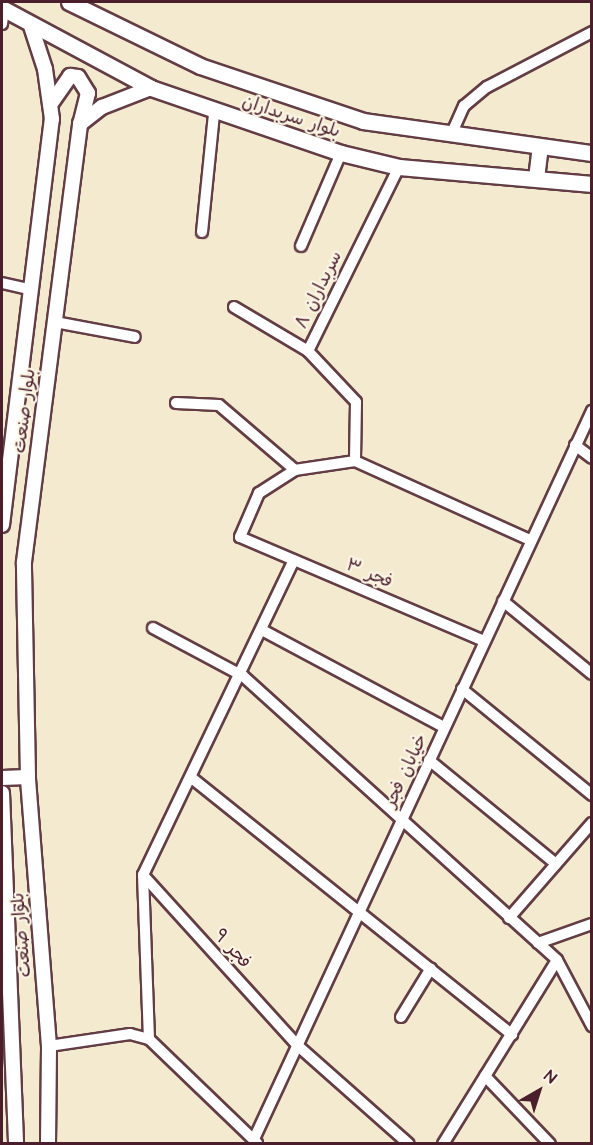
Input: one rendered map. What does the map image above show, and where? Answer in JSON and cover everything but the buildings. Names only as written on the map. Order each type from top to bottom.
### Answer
[{"type":"main road","name":"بلوار سربداران","points":[[69,2],[200,66],[363,121],[591,153]]},
{"type":"main road","name":"بلوار سربداران","points":[[3,8],[151,88],[214,113],[341,153],[399,167],[591,184]]},
{"type":"main road","name":"بلوار صنعت","points":[[2,525],[3,478],[32,290],[52,102],[30,23]]},
{"type":"main road","name":"بلوار صنعت","points":[[48,1143],[49,1046],[28,777],[24,562],[80,124],[88,93],[78,77],[70,76],[52,102]]},
{"type":"main road","points":[[80,124],[102,107],[151,88]]},
{"type":"main road","points":[[536,178],[540,147]]},
{"type":"main road","points":[[2,778],[28,777]]},
{"type":"main road","name":"بلوار صنعت","points":[[2,793],[16,1143]]},
{"type":"street","points":[[2,24],[3,8]]},
{"type":"street","points":[[451,135],[464,106],[487,87],[591,32]]},
{"type":"street","points":[[202,232],[214,113]]},
{"type":"street","points":[[301,246],[341,153]]},
{"type":"street","name":"سربداران ۸","points":[[234,307],[308,351],[399,167]]},
{"type":"street","points":[[2,283],[32,290]]},
{"type":"street","points":[[55,322],[135,337]]},
{"type":"street","points":[[308,351],[356,402],[355,461]]},
{"type":"street","points":[[176,403],[219,405],[296,470],[355,461],[530,540]]},
{"type":"street","name":"خیابان فجر","points":[[256,1141],[297,1045],[591,411]]},
{"type":"street","points":[[575,446],[591,458]]},
{"type":"street","name":"فجر ۳","points":[[296,470],[259,493],[240,537],[484,641]]},
{"type":"street","points":[[149,1039],[143,875],[243,676],[294,560]]},
{"type":"street","points":[[503,601],[591,674]]},
{"type":"street","points":[[153,628],[243,676],[400,822],[557,960],[591,1026]]},
{"type":"street","points":[[262,630],[444,727]]},
{"type":"street","points":[[462,689],[591,795]]},
{"type":"street","points":[[429,760],[556,864]]},
{"type":"street","points":[[193,779],[512,1035]]},
{"type":"street","points":[[509,918],[591,824]]},
{"type":"street","name":"فجر ۹","points":[[143,875],[297,1045],[409,1143]]},
{"type":"street","points":[[538,943],[591,924]]},
{"type":"street","points":[[443,1143],[557,960]]},
{"type":"street","points":[[401,1017],[431,968]]},
{"type":"street","points":[[49,1046],[130,1034],[149,1039],[256,1141]]},
{"type":"street","points":[[484,1076],[550,1143]]}]
